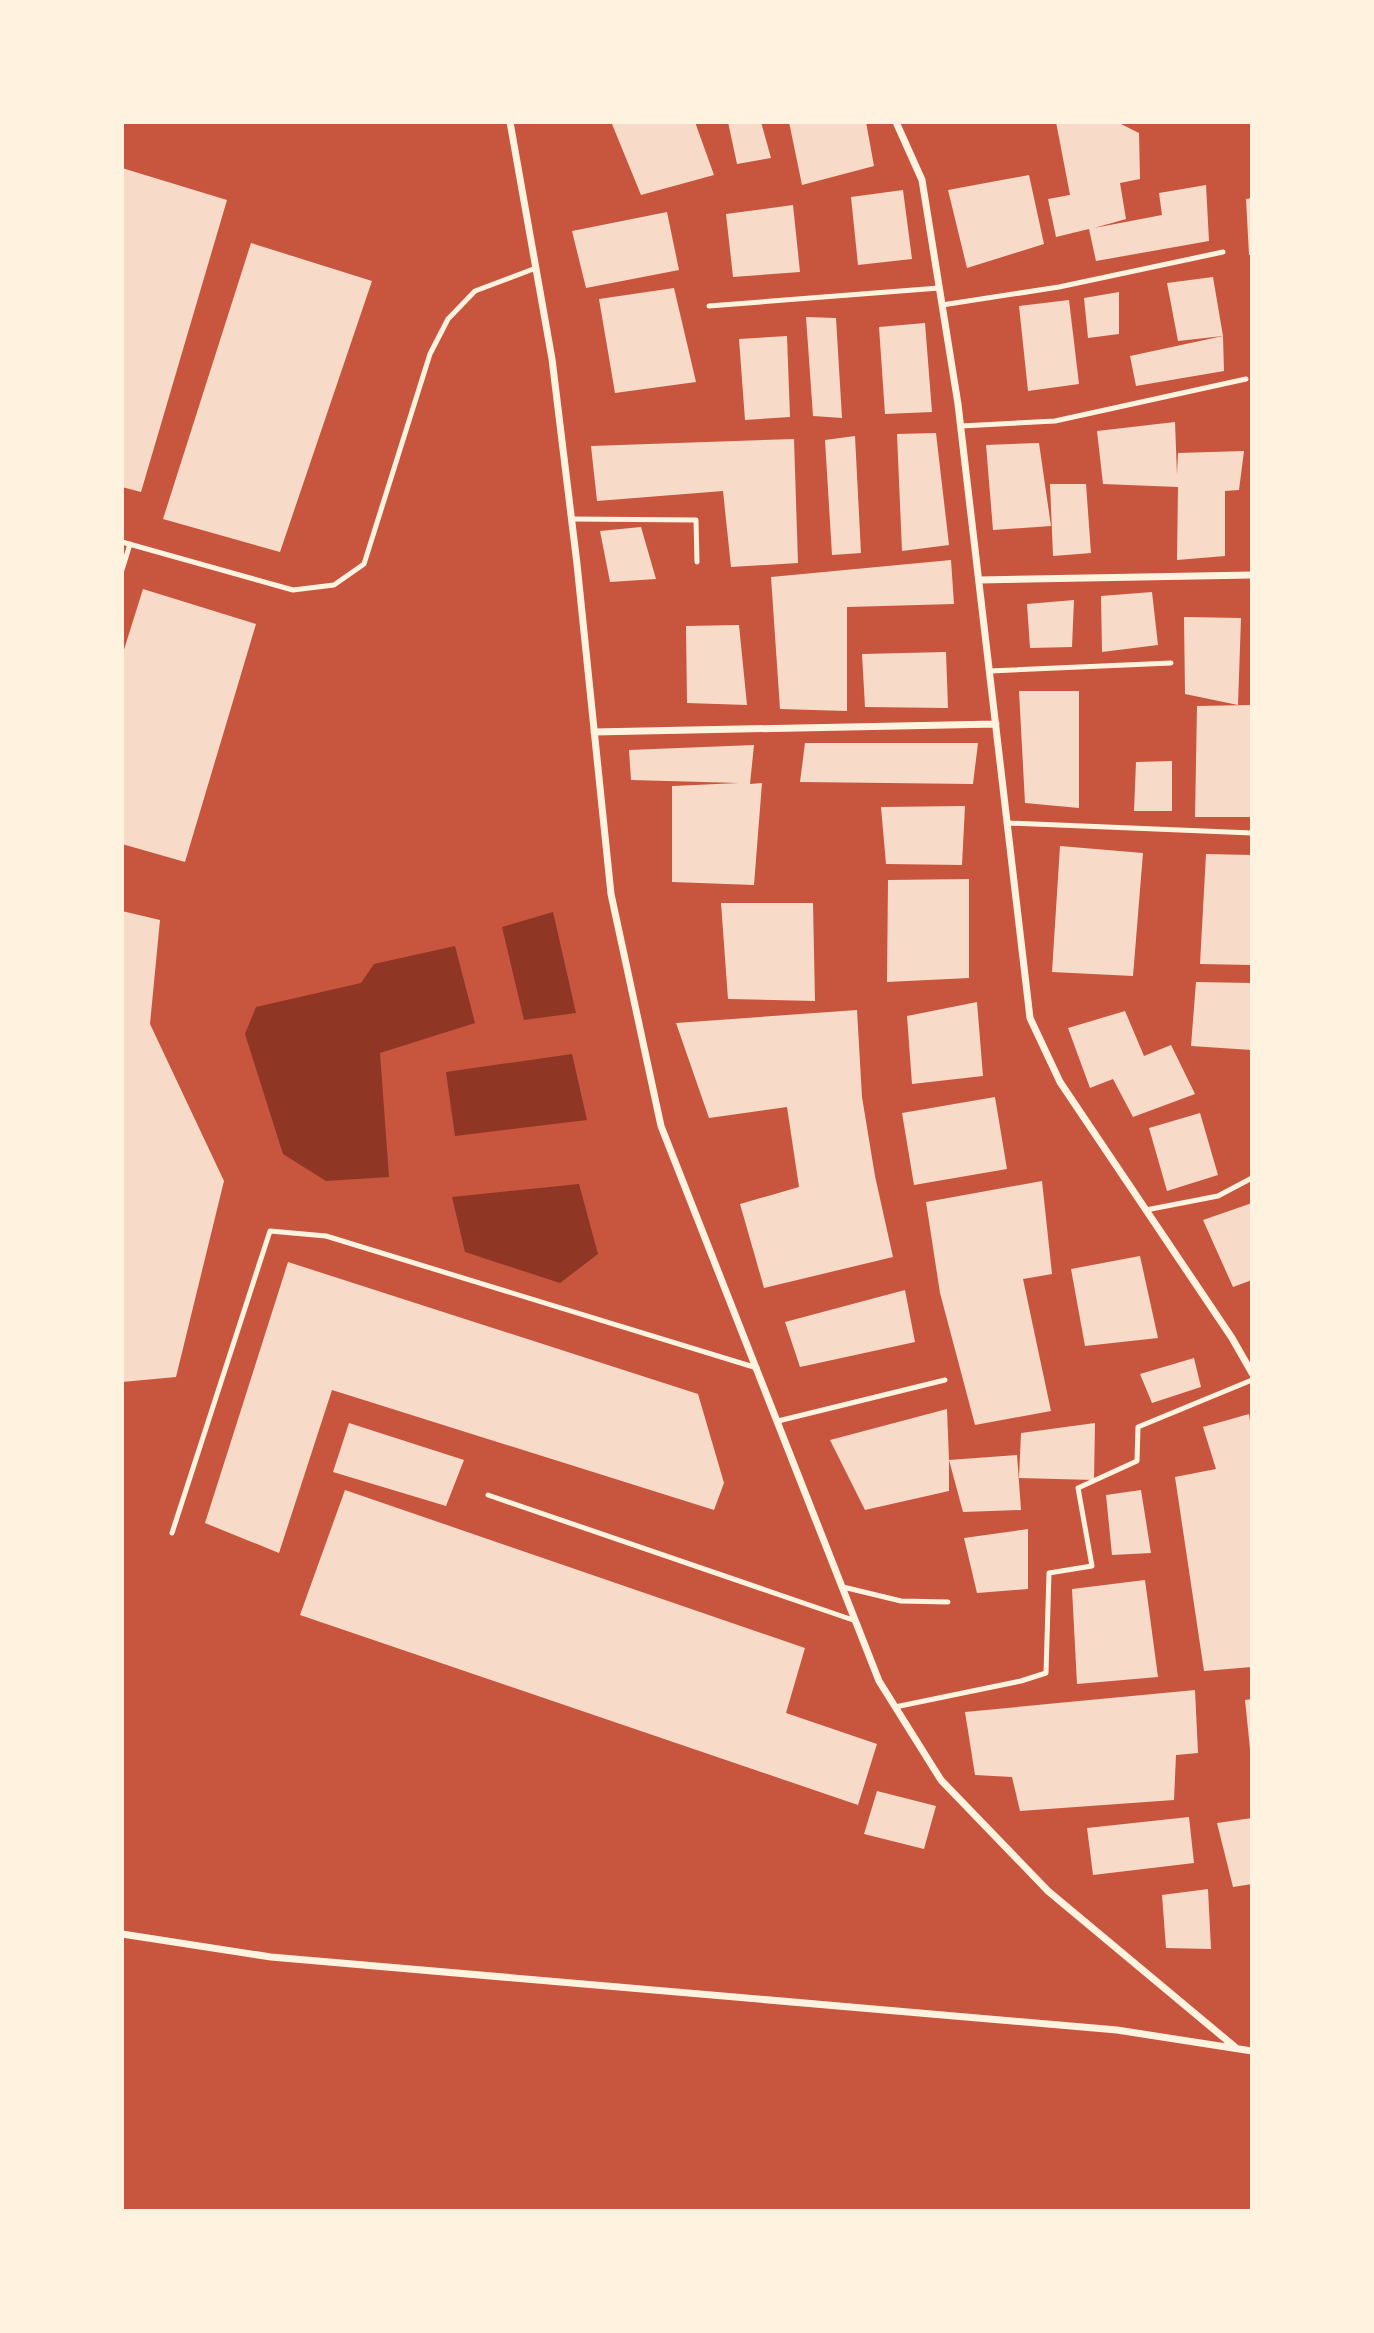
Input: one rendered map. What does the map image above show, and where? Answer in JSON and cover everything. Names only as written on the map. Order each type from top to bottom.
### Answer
[{"type":"street","points":[[510,122],[552,359],[572,519],[611,894],[661,1126],[879,1681],[895,1707],[941,1780],[1048,1891],[1235,2047]]},
{"type":"street","points":[[896,122],[922,180],[961,426],[1030,1018],[1060,1082],[1231,1338],[1251,1373]]},
{"type":"street","points":[[979,580],[1251,575]]},
{"type":"street","points":[[594,732],[996,724]]},
{"type":"street","points":[[122,1934],[271,1957],[1117,2029],[1251,2051]]},
{"type":"lane","points":[[942,305],[1059,287],[1223,252]]},
{"type":"lane","points":[[122,542],[293,590],[334,585],[364,564],[430,354],[448,319],[475,291],[536,268]]},
{"type":"lane","points":[[709,306],[939,288]]},
{"type":"lane","points":[[961,426],[1055,421],[1246,379]]},
{"type":"lane","points":[[572,519],[696,520],[697,562]]},
{"type":"lane","points":[[122,570],[130,544]]},
{"type":"lane","points":[[990,671],[1171,663]]},
{"type":"lane","points":[[1007,823],[1251,833]]},
{"type":"lane","points":[[1146,1210],[1218,1196],[1251,1178]]},
{"type":"lane","points":[[173,1533],[270,1231],[326,1236],[757,1368]]},
{"type":"lane","points":[[778,1421],[945,1380]]},
{"type":"lane","points":[[895,1707],[1021,1681],[1046,1673],[1049,1573],[1092,1566],[1078,1488],[1137,1461],[1138,1427],[1251,1380]]},
{"type":"lane","points":[[488,1495],[856,1621]]},
{"type":"lane","points":[[843,1587],[901,1601],[948,1602]]},
{"type":"shaded area","points":[[553,912],[576,1013],[524,1020],[502,927]]},
{"type":"shaded area","points":[[455,946],[475,1023],[380,1053],[389,1177],[326,1181],[283,1154],[245,1034],[256,1007],[361,983],[374,964]]},
{"type":"shaded area","points":[[572,1054],[587,1120],[455,1136],[446,1072]]},
{"type":"shaded area","points":[[579,1184],[598,1254],[560,1283],[465,1252],[452,1197]]},
{"type":"building","points":[[695,122],[714,175],[641,195],[612,124]]},
{"type":"building","points":[[728,122],[761,122],[771,158],[737,164]]},
{"type":"building","points":[[789,122],[866,122],[874,166],[802,185]]},
{"type":"building","points":[[1056,122],[1117,122],[1139,133],[1140,179],[1120,183],[1126,219],[1094,228],[1162,215],[1159,193],[1206,185],[1209,241],[1096,261],[1089,229],[1056,237],[1048,199],[1070,195]]},
{"type":"building","points":[[122,168],[227,200],[141,492],[122,487]]},
{"type":"building","points":[[1029,175],[1044,244],[967,268],[948,190]]},
{"type":"building","points":[[903,190],[912,259],[858,265],[851,197]]},
{"type":"building","points":[[1252,198],[1252,255],[1249,255],[1246,199]]},
{"type":"building","points":[[793,205],[800,272],[733,277],[726,214]]},
{"type":"building","points":[[667,212],[679,270],[586,288],[572,231]]},
{"type":"building","points":[[251,243],[372,281],[280,552],[163,519]]},
{"type":"building","points":[[1213,277],[1223,336],[1178,341],[1167,283]]},
{"type":"building","points":[[674,288],[696,382],[615,393],[599,299]]},
{"type":"building","points":[[1119,292],[1119,334],[1088,338],[1084,298]]},
{"type":"building","points":[[1069,300],[1079,384],[1028,391],[1019,306]]},
{"type":"building","points":[[806,317],[836,318],[842,418],[813,416]]},
{"type":"building","points":[[925,323],[932,412],[885,414],[879,327]]},
{"type":"building","points":[[787,336],[790,417],[745,420],[739,339]]},
{"type":"building","points":[[1223,336],[1224,371],[1136,386],[1130,356]]},
{"type":"building","points":[[1175,422],[1177,475],[1178,453],[1244,451],[1239,490],[1225,491],[1225,556],[1177,560],[1178,487],[1103,484],[1097,431]]},
{"type":"building","points":[[936,433],[949,545],[902,551],[897,434]]},
{"type":"building","points":[[855,436],[861,553],[832,555],[825,440]]},
{"type":"building","points":[[794,439],[798,563],[731,567],[723,491],[597,501],[591,446]]},
{"type":"building","points":[[1039,443],[1051,526],[993,530],[986,445]]},
{"type":"building","points":[[1050,484],[1086,484],[1091,553],[1053,556]]},
{"type":"building","points":[[641,527],[656,579],[610,582],[600,531]]},
{"type":"building","points":[[951,560],[954,604],[847,607],[847,711],[780,709],[771,577]]},
{"type":"building","points":[[143,589],[256,624],[185,862],[122,844],[122,656]]},
{"type":"building","points":[[1152,592],[1158,645],[1102,652],[1101,596]]},
{"type":"building","points":[[1074,600],[1072,647],[1030,648],[1027,604]]},
{"type":"building","points":[[1184,617],[1241,618],[1238,705],[1185,694]]},
{"type":"building","points":[[739,625],[747,705],[687,703],[686,626]]},
{"type":"building","points":[[946,652],[948,708],[865,707],[862,654]]},
{"type":"building","points":[[1019,691],[1079,691],[1079,808],[1025,803]]},
{"type":"building","points":[[1252,705],[1252,817],[1195,817],[1197,706]]},
{"type":"building","points":[[805,743],[978,743],[973,784],[800,782]]},
{"type":"building","points":[[754,745],[750,784],[762,783],[754,885],[672,882],[672,786],[739,783],[631,780],[629,750]]},
{"type":"building","points":[[1172,761],[1172,811],[1134,811],[1136,762]]},
{"type":"building","points":[[965,806],[962,865],[886,864],[881,807]]},
{"type":"building","points":[[1060,846],[1143,853],[1133,976],[1052,972]]},
{"type":"building","points":[[1206,854],[1252,855],[1251,965],[1200,964]]},
{"type":"building","points":[[969,879],[969,978],[887,982],[888,880]]},
{"type":"building","points":[[721,903],[813,903],[815,1001],[728,999]]},
{"type":"building","points":[[122,911],[160,920],[150,1024],[224,1181],[176,1377],[122,1382]]},
{"type":"building","points":[[1196,982],[1252,983],[1252,1050],[1191,1046]]},
{"type":"building","points":[[977,1002],[983,1076],[912,1084],[907,1016]]},
{"type":"building","points":[[857,1010],[862,1097],[875,1176],[893,1257],[764,1288],[740,1204],[799,1187],[787,1107],[709,1118],[676,1023]]},
{"type":"building","points":[[1125,1011],[1144,1056],[1171,1045],[1195,1094],[1133,1117],[1113,1079],[1090,1088],[1068,1028]]},
{"type":"building","points":[[995,1097],[1007,1169],[914,1185],[902,1113]]},
{"type":"building","points":[[1200,1113],[1218,1175],[1167,1191],[1149,1128]]},
{"type":"building","points":[[1042,1181],[1052,1274],[1023,1279],[1051,1411],[975,1425],[940,1293],[926,1202]]},
{"type":"building","points":[[1252,1203],[1252,1280],[1233,1287],[1203,1220]]},
{"type":"building","points":[[1140,1256],[1158,1338],[1085,1346],[1071,1269]]},
{"type":"building","points":[[288,1262],[698,1394],[724,1483],[714,1510],[332,1390],[279,1553],[205,1523]]},
{"type":"building","points":[[905,1290],[915,1342],[800,1367],[785,1322]]},
{"type":"building","points":[[1194,1358],[1201,1387],[1152,1403],[1140,1374]]},
{"type":"building","points":[[947,1409],[949,1491],[865,1510],[830,1440]]},
{"type":"building","points":[[1249,1414],[1252,1435],[1252,1667],[1204,1671],[1175,1477],[1216,1469],[1203,1427]]},
{"type":"building","points":[[349,1423],[464,1460],[446,1506],[333,1472]]},
{"type":"building","points":[[1095,1423],[1094,1480],[1019,1478],[1021,1433]]},
{"type":"building","points":[[1017,1455],[1021,1510],[963,1512],[949,1460]]},
{"type":"building","points":[[345,1490],[805,1648],[786,1713],[877,1744],[858,1805],[300,1615]]},
{"type":"building","points":[[1141,1490],[1151,1553],[1112,1555],[1106,1495]]},
{"type":"building","points":[[1028,1529],[1028,1589],[977,1593],[964,1538]]},
{"type":"building","points":[[1145,1580],[1158,1677],[1077,1684],[1072,1589]]},
{"type":"building","points":[[1195,1690],[1198,1753],[1176,1755],[1174,1800],[1020,1811],[1012,1777],[975,1775],[965,1712]]},
{"type":"building","points":[[1252,1699],[1252,1749],[1250,1749],[1245,1700]]},
{"type":"building","points":[[877,1791],[936,1806],[924,1849],[864,1834]]},
{"type":"building","points":[[1189,1817],[1194,1863],[1093,1875],[1087,1828]]},
{"type":"building","points":[[1252,1818],[1252,1884],[1233,1887],[1217,1823]]},
{"type":"building","points":[[1208,1889],[1211,1949],[1166,1948],[1162,1895]]}]
